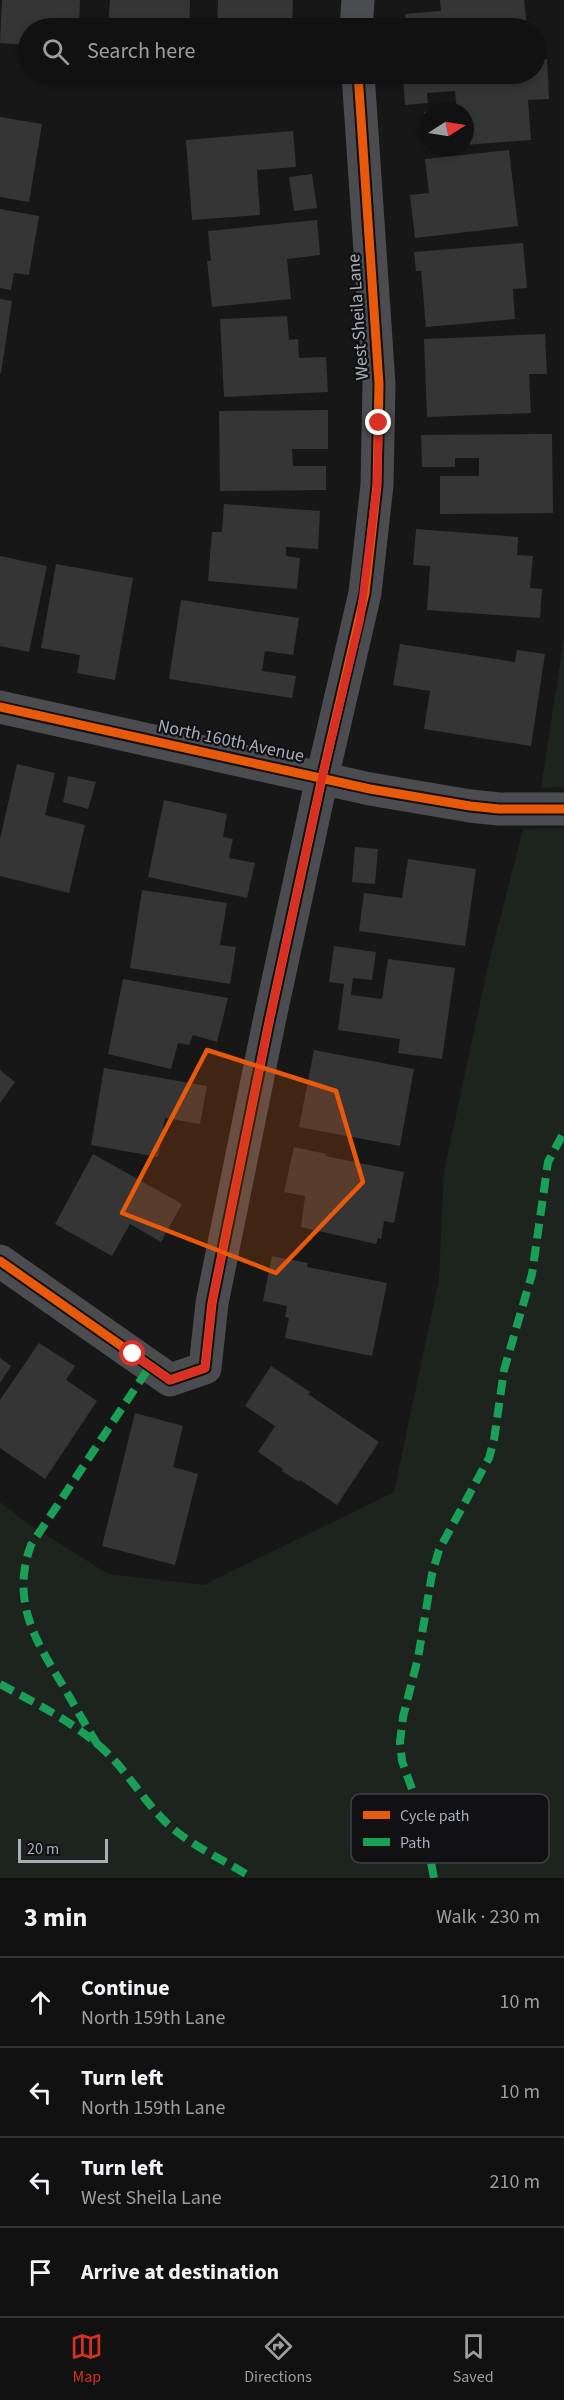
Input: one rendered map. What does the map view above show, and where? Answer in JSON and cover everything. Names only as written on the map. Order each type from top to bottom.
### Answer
[{"type":"street","points":[[357,18],[358,0]]},
{"type":"street","name":"West Sheila Lane","points":[[0,1261],[170,1380],[205,1368],[212,1303],[322,778],[360,620],[377,485],[379,384],[359,84]]},
{"type":"street","name":"North 160th Avenue","points":[[0,707],[370,789],[499,809],[564,809]]},
{"type":"highlighted area","points":[[207,1050],[336,1091],[363,1182],[276,1273],[122,1213]]},
{"type":"shaded area","points":[[564,638],[564,787],[541,788]]},
{"type":"shaded area","points":[[564,828],[564,1878],[0,1878],[0,1502],[24,1521],[108,1574],[204,1585],[394,1492],[439,1279],[444,1172],[488,966],[523,829]]},
{"type":"building","points":[[2,0],[80,0],[79,18],[18,18],[18,44],[0,43]]},
{"type":"building","points":[[110,0],[190,0],[189,18],[109,18]]},
{"type":"building","points":[[218,0],[293,0],[292,18],[217,18]]},
{"type":"building","points":[[440,0],[524,0],[526,18],[406,18],[405,14],[441,11]]},
{"type":"building","points":[[547,59],[549,99],[528,100],[531,140],[474,144],[474,102],[456,102],[455,91],[427,93],[428,102],[405,105],[404,84],[546,84]]},
{"type":"building","points":[[0,117],[42,124],[29,202],[0,197]]},
{"type":"building","points":[[293,131],[296,167],[257,170],[260,215],[192,220],[186,140]]},
{"type":"building","points":[[509,150],[518,226],[415,238],[410,195],[429,193],[425,159],[474,156],[474,154]]},
{"type":"building","points":[[312,174],[317,208],[294,211],[289,177]]},
{"type":"building","points":[[0,209],[39,216],[29,275],[14,273],[11,290],[0,288]]},
{"type":"building","points":[[317,220],[320,255],[287,259],[291,299],[212,307],[207,261],[211,261],[208,231]]},
{"type":"building","points":[[523,243],[527,288],[513,289],[515,319],[426,327],[421,271],[416,271],[414,252]]},
{"type":"building","points":[[0,299],[12,301],[1,373],[0,373]]},
{"type":"building","points":[[287,316],[289,340],[298,339],[299,358],[326,357],[328,392],[224,397],[220,319]]},
{"type":"building","points":[[545,334],[547,374],[529,374],[531,413],[427,417],[424,339]]},
{"type":"building","points":[[328,410],[328,449],[292,449],[293,466],[326,466],[326,490],[220,491],[219,411]]},
{"type":"building","points":[[552,434],[553,513],[440,514],[440,476],[479,476],[479,458],[455,458],[455,467],[422,467],[421,435]]},
{"type":"building","points":[[224,504],[320,511],[318,549],[286,547],[286,556],[300,558],[297,589],[208,581],[212,532],[222,532]]},
{"type":"building","points":[[416,529],[518,537],[517,555],[533,556],[530,588],[542,589],[540,618],[427,610],[430,566],[413,565]]},
{"type":"building","points":[[0,556],[47,566],[29,652],[0,646]]},
{"type":"building","points":[[56,564],[133,578],[115,680],[77,673],[80,655],[41,648]]},
{"type":"building","points":[[181,600],[299,618],[293,655],[265,651],[262,671],[296,676],[292,698],[169,679]]},
{"type":"building","points":[[400,644],[515,662],[517,650],[545,654],[531,746],[424,729],[430,691],[393,685]]},
{"type":"building","points":[[17,764],[55,773],[45,815],[85,825],[69,893],[0,876],[0,839]]},
{"type":"building","points":[[68,776],[96,782],[88,809],[63,802]]},
{"type":"building","points":[[164,800],[227,814],[223,837],[233,839],[229,858],[255,863],[247,898],[148,877]]},
{"type":"building","points":[[355,847],[378,849],[375,884],[352,882]]},
{"type":"building","points":[[408,859],[476,869],[465,946],[359,931],[364,893],[402,898]]},
{"type":"building","points":[[142,890],[227,903],[220,945],[236,947],[230,984],[130,968]]},
{"type":"building","points":[[334,946],[376,952],[372,980],[353,978],[351,995],[382,999],[388,959],[455,968],[442,1059],[398,1053],[400,1039],[338,1030],[344,984],[329,982]]},
{"type":"building","points":[[123,979],[228,998],[217,1042],[193,1035],[189,1045],[178,1043],[171,1069],[108,1054]]},
{"type":"building","points":[[314,1050],[414,1069],[400,1146],[299,1127]]},
{"type":"building","points":[[104,1068],[207,1086],[200,1124],[165,1118],[158,1157],[91,1145]]},
{"type":"building","points":[[0,1070],[15,1082],[0,1103]]},
{"type":"building","points":[[294,1147],[326,1154],[325,1156],[404,1172],[394,1223],[384,1221],[381,1239],[378,1238],[376,1244],[301,1227],[305,1196],[284,1192]]},
{"type":"building","points":[[93,1154],[182,1204],[161,1242],[130,1224],[112,1256],[55,1224]]},
{"type":"building","points":[[272,1256],[308,1263],[307,1267],[387,1283],[372,1356],[285,1338],[289,1318],[285,1317],[287,1306],[263,1301]]},
{"type":"building","points":[[39,1343],[75,1366],[66,1380],[97,1401],[45,1479],[0,1448],[0,1400]]},
{"type":"building","points":[[0,1358],[11,1366],[0,1383]]},
{"type":"building","points":[[271,1366],[379,1442],[337,1505],[300,1480],[299,1482],[282,1471],[283,1469],[258,1452],[275,1426],[245,1406]]},
{"type":"building","points":[[135,1413],[183,1426],[173,1467],[198,1474],[175,1565],[102,1546]]},
{"type":"marked path","points":[[414,1794],[402,1761],[400,1742],[403,1717],[418,1658],[432,1574],[439,1550],[489,1458],[494,1440],[504,1370],[532,1274],[548,1162],[564,1132]]},
{"type":"marked path","points":[[98,1745],[43,1651],[28,1618],[23,1583],[25,1565],[31,1545],[150,1366]]},
{"type":"marked path","points":[[0,1684],[55,1714],[92,1740],[113,1759],[171,1827],[252,1878]]},
{"type":"marked path","points":[[431,1863],[434,1878]]},
{"type":"cycle path","points":[[0,1261],[170,1380],[205,1368],[212,1303],[269,1022],[365,593],[377,485],[379,384],[359,84]]},
{"type":"cycle path","points":[[0,707],[370,789],[499,809],[564,809]]},
{"type":"route","points":[[133,1354],[170,1380],[205,1368],[212,1303],[269,1022],[365,593],[377,485],[379,423]]}]
